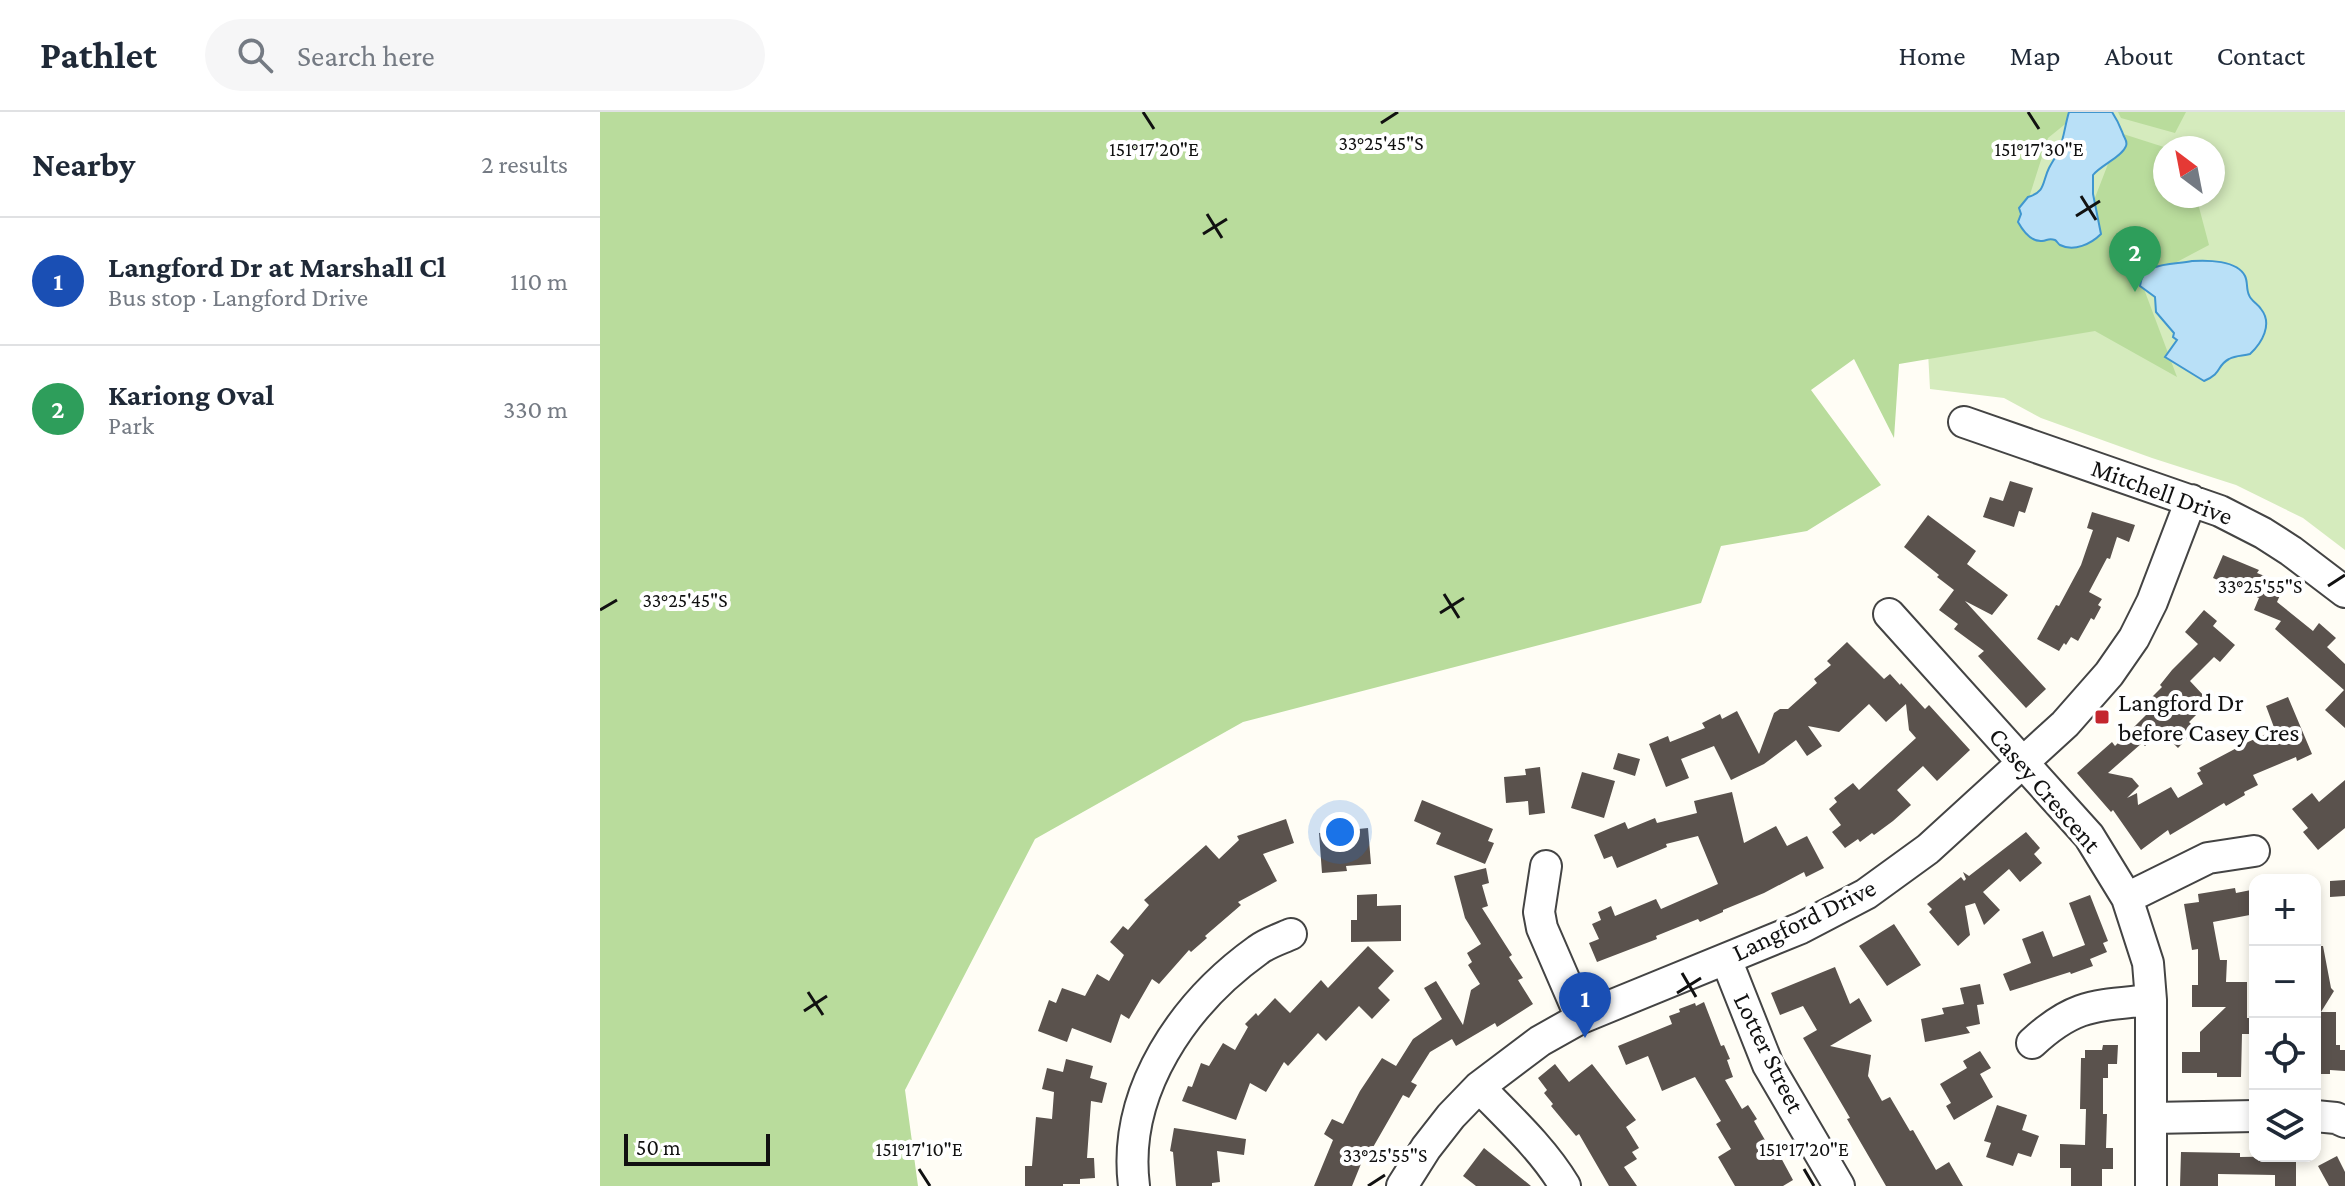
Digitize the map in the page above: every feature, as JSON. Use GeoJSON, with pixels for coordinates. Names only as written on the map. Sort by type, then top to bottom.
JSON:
{"type":"FeatureCollection","features":[{"type":"Feature","properties":{"kind":"street","name":"Mitchell Drive"},"geometry":{"type":"LineString","coordinates":[[1964,422],[2191,500],[2237,519],[2309,563],[2345,592]]}},
{"type":"Feature","properties":{"kind":"street","name":"Langford Drive"},"geometry":{"type":"LineString","coordinates":[[1402,1186],[1451,1116],[1479,1087],[1517,1057],[1581,1018],[1801,928],[1845,906],[1928,849],[2024,764],[2088,701],[2109,674],[2134,638],[2152,602],[2191,500]]}},
{"type":"Feature","properties":{"kind":"street","name":"Casey Crescent"},"geometry":{"type":"LineString","coordinates":[[1889,614],[2089,836],[2127,898],[2148,963],[2151,1000],[2151,1186]]}},
{"type":"Feature","properties":{"kind":"street"},"geometry":{"type":"LineString","coordinates":[[2127,898],[2208,858],[2254,851]]}},
{"type":"Feature","properties":{"kind":"street"},"geometry":{"type":"LineString","coordinates":[[1546,866],[1539,912],[1542,928],[1581,1018]]}},
{"type":"Feature","properties":{"kind":"street"},"geometry":{"type":"LineString","coordinates":[[1134,1186],[1138,1116],[1151,1077],[1170,1039],[1199,1001],[1259,948],[1291,934]]}},
{"type":"Feature","properties":{"kind":"street","name":"Lotter Street"},"geometry":{"type":"LineString","coordinates":[[1726,959],[1768,1065],[1839,1186]]}},
{"type":"Feature","properties":{"kind":"street"},"geometry":{"type":"LineString","coordinates":[[2032,1043],[2056,1022],[2077,1011],[2151,1000]]}},
{"type":"Feature","properties":{"kind":"street"},"geometry":{"type":"LineString","coordinates":[[1479,1087],[1536,1147],[1565,1186]]}},
{"type":"Feature","properties":{"kind":"street"},"geometry":{"type":"LineString","coordinates":[[2152,1118],[2249,1116]]}},
{"type":"Feature","properties":{"kind":"street"},"geometry":{"type":"LineString","coordinates":[[2321,1117],[2345,1122]]}},
{"type":"Feature","properties":{"kind":"green space"},"geometry":{"type":"Polygon","coordinates":[[[600,112],[2080,112],[2048,138],[2021,223],[2079,239],[2120,133],[2153,144],[2153,208],[2199,208],[2209,245],[2141,281],[2177,377],[2095,331],[1899,364],[1894,438],[1854,359],[1811,390],[1881,485],[1807,531],[1721,546],[1701,603],[1243,722],[1035,839],[905,1090],[918,1186],[600,1186],[600,112]]]}},
{"type":"Feature","properties":{"kind":"green space"},"geometry":{"type":"Polygon","coordinates":[[[1915,112],[2345,112],[2345,550],[2303,518],[2236,485],[2041,418],[2004,398],[1930,389],[1915,112]]]}},
{"type":"Feature","properties":{"kind":"green space"},"geometry":{"type":"Polygon","coordinates":[[[2118,112],[2186,112],[2175,133],[2121,118],[2118,112]]]}},
{"type":"Feature","properties":{"kind":"water"},"geometry":{"type":"Polygon","coordinates":[[[2069,112],[2112,112],[2127,143],[2120,154],[2093,175],[2093,194],[2101,234],[2087,244],[2071,248],[2053,239],[2034,240],[2018,222],[2021,214],[2019,208],[2043,186],[2061,145],[2069,112]]]}},
{"type":"Feature","properties":{"kind":"water"},"geometry":{"type":"Polygon","coordinates":[[[2192,261],[2221,262],[2241,271],[2246,278],[2250,297],[2261,309],[2266,321],[2262,339],[2250,354],[2229,359],[2204,381],[2165,357],[2177,340],[2156,312],[2155,297],[2140,286],[2146,272],[2152,268],[2192,261]]]}},
{"type":"Feature","properties":{"kind":"building"},"geometry":{"type":"Polygon","coordinates":[[[2010,481],[2033,488],[2025,513],[2019,511],[2014,527],[1983,517],[1990,497],[2003,501],[2010,481]]]}},
{"type":"Feature","properties":{"kind":"building"},"geometry":{"type":"Polygon","coordinates":[[[2092,512],[2135,525],[2129,542],[2117,537],[2110,559],[2107,558],[2089,592],[2102,599],[2094,620],[2091,618],[2078,641],[2071,637],[2059,651],[2037,639],[2081,565],[2093,530],[2087,528],[2092,512]]]}},
{"type":"Feature","properties":{"kind":"building"},"geometry":{"type":"Polygon","coordinates":[[[1928,515],[1976,551],[1967,564],[2008,595],[1992,615],[1965,601],[2046,689],[2026,708],[1978,656],[1984,651],[1954,629],[1958,624],[1939,610],[1954,590],[1904,547],[1928,515]]]}},
{"type":"Feature","properties":{"kind":"building"},"geometry":{"type":"Polygon","coordinates":[[[2223,555],[2285,584],[2277,602],[2313,631],[2319,623],[2336,638],[2327,647],[2345,664],[2345,728],[2325,710],[2344,690],[2275,629],[2281,621],[2254,610],[2259,598],[2213,578],[2223,555]]]}},
{"type":"Feature","properties":{"kind":"building"},"geometry":{"type":"Polygon","coordinates":[[[2204,610],[2217,621],[2213,626],[2235,645],[2220,662],[2214,657],[2190,681],[2204,696],[2199,701],[2204,707],[2189,722],[2196,729],[2178,748],[2165,735],[2157,744],[2152,739],[2145,746],[2142,743],[2108,773],[2132,778],[2139,786],[2127,798],[2137,793],[2138,805],[2171,787],[2178,798],[2203,784],[2197,773],[2201,771],[2199,768],[2275,730],[2266,706],[2288,697],[2312,754],[2297,761],[2296,757],[2253,775],[2258,785],[2244,792],[2245,795],[2226,806],[2224,803],[2170,835],[2168,830],[2141,850],[2113,810],[2111,812],[2077,773],[2112,742],[2115,746],[2149,712],[2143,706],[2198,644],[2185,632],[2204,610]]]}},
{"type":"Feature","properties":{"kind":"building"},"geometry":{"type":"Polygon","coordinates":[[[1847,642],[1884,679],[1890,674],[1925,709],[1929,705],[1970,750],[1937,781],[1923,766],[1897,790],[1911,805],[1893,821],[1874,835],[1872,833],[1860,842],[1858,839],[1845,848],[1832,832],[1841,825],[1829,809],[1837,802],[1834,798],[1853,783],[1859,790],[1916,738],[1909,730],[1906,704],[1886,722],[1869,704],[1839,732],[1808,726],[1822,746],[1807,756],[1796,740],[1764,764],[1731,780],[1714,746],[1681,759],[1689,778],[1666,787],[1649,744],[1668,736],[1670,742],[1705,728],[1702,723],[1720,714],[1722,719],[1737,711],[1759,754],[1774,713],[1788,709],[1817,683],[1814,679],[1831,665],[1827,661],[1847,642]]]}},
{"type":"Feature","properties":{"kind":"building"},"geometry":{"type":"Polygon","coordinates":[[[1618,753],[1640,759],[1635,776],[1613,769],[1618,753]]]}},
{"type":"Feature","properties":{"kind":"building"},"geometry":{"type":"Polygon","coordinates":[[[1540,767],[1545,813],[1529,815],[1528,801],[1506,803],[1504,777],[1526,775],[1525,769],[1540,767]]]}},
{"type":"Feature","properties":{"kind":"building"},"geometry":{"type":"Polygon","coordinates":[[[1582,772],[1615,781],[1604,818],[1571,808],[1582,772]]]}},
{"type":"Feature","properties":{"kind":"building"},"geometry":{"type":"Polygon","coordinates":[[[2345,780],[2345,828],[2318,850],[2303,832],[2308,828],[2292,809],[2312,793],[2319,802],[2345,780]]]}},
{"type":"Feature","properties":{"kind":"building"},"geometry":{"type":"Polygon","coordinates":[[[1732,792],[1744,843],[1776,826],[1787,846],[1807,836],[1824,868],[1806,877],[1804,872],[1700,922],[1698,919],[1597,962],[1589,943],[1599,939],[1592,924],[1601,920],[1598,912],[1611,906],[1615,916],[1656,899],[1661,909],[1718,884],[1698,836],[1666,844],[1667,847],[1617,868],[1612,856],[1604,859],[1594,835],[1625,822],[1628,829],[1655,818],[1657,823],[1697,813],[1694,801],[1732,792]]]}},
{"type":"Feature","properties":{"kind":"building"},"geometry":{"type":"Polygon","coordinates":[[[1422,800],[1493,829],[1488,841],[1494,843],[1485,864],[1436,844],[1441,833],[1414,821],[1422,800]]]}},
{"type":"Feature","properties":{"kind":"building"},"geometry":{"type":"Polygon","coordinates":[[[1286,819],[1294,843],[1263,854],[1277,881],[1238,902],[1241,905],[1191,952],[1189,950],[1159,984],[1152,979],[1129,1019],[1121,1014],[1111,1043],[1072,1028],[1067,1042],[1038,1031],[1049,1000],[1056,1003],[1062,988],[1085,996],[1097,974],[1109,981],[1124,955],[1110,942],[1123,926],[1128,930],[1149,905],[1144,900],[1206,845],[1219,859],[1239,840],[1237,836],[1286,819]]]}},
{"type":"Feature","properties":{"kind":"building"},"geometry":{"type":"Polygon","coordinates":[[[1368,828],[1371,864],[1346,866],[1347,871],[1322,873],[1319,833],[1368,828]]]}},
{"type":"Feature","properties":{"kind":"building"},"geometry":{"type":"Polygon","coordinates":[[[2026,832],[2040,848],[2034,854],[2042,863],[2020,882],[2009,869],[1983,892],[2000,910],[1984,925],[1975,903],[1965,906],[1970,935],[1958,946],[1929,912],[1932,909],[1927,904],[1961,877],[1964,881],[1963,872],[1969,876],[2026,832]]]}},
{"type":"Feature","properties":{"kind":"building"},"geometry":{"type":"Polygon","coordinates":[[[1486,868],[1489,883],[1482,885],[1488,906],[1482,908],[1512,955],[1509,957],[1523,978],[1518,980],[1533,1004],[1497,1027],[1495,1023],[1456,1046],[1452,1039],[1430,1052],[1411,1082],[1417,1085],[1409,1098],[1403,1095],[1368,1156],[1365,1154],[1352,1186],[1314,1186],[1333,1140],[1324,1134],[1332,1119],[1343,1124],[1382,1058],[1396,1066],[1413,1039],[1442,1019],[1424,988],[1436,981],[1463,1025],[1471,990],[1480,984],[1468,965],[1472,962],[1467,953],[1481,944],[1465,918],[1454,876],[1486,868]]]}},
{"type":"Feature","properties":{"kind":"building"},"geometry":{"type":"Polygon","coordinates":[[[2345,880],[2345,896],[2330,897],[2330,881],[2345,880]]]}},
{"type":"Feature","properties":{"kind":"building"},"geometry":{"type":"Polygon","coordinates":[[[2235,888],[2236,893],[2249,890],[2249,915],[2213,922],[2220,960],[2227,960],[2226,982],[2247,982],[2249,1034],[2242,1034],[2241,1077],[2182,1073],[2182,1052],[2200,1052],[2200,1032],[2226,1007],[2192,1007],[2192,985],[2198,985],[2198,949],[2192,950],[2184,904],[2199,902],[2198,894],[2235,888]]]}},
{"type":"Feature","properties":{"kind":"building"},"geometry":{"type":"Polygon","coordinates":[[[1377,894],[1377,906],[1401,905],[1401,941],[1351,942],[1351,920],[1357,920],[1357,895],[1377,894]]]}},
{"type":"Feature","properties":{"kind":"building"},"geometry":{"type":"Polygon","coordinates":[[[2090,895],[2108,941],[2103,943],[2107,952],[2090,959],[2093,966],[2010,991],[2003,974],[2031,963],[2022,939],[2043,931],[2053,957],[2085,945],[2069,903],[2090,895]]]}},
{"type":"Feature","properties":{"kind":"building"},"geometry":{"type":"Polygon","coordinates":[[[1894,924],[1921,965],[1887,986],[1859,946],[1894,924]]]}},
{"type":"Feature","properties":{"kind":"building"},"geometry":{"type":"Polygon","coordinates":[[[1368,946],[1394,971],[1378,988],[1390,1000],[1372,1019],[1359,1006],[1326,1041],[1318,1033],[1288,1066],[1284,1062],[1266,1092],[1250,1083],[1236,1120],[1182,1101],[1188,1086],[1192,1087],[1201,1063],[1209,1066],[1223,1043],[1235,1050],[1248,1027],[1245,1024],[1256,1013],[1258,1016],[1275,998],[1290,1013],[1321,980],[1328,988],[1368,946]]]}},
{"type":"Feature","properties":{"kind":"building"},"geometry":{"type":"Polygon","coordinates":[[[2321,946],[2331,988],[2334,991],[2321,1012],[2321,946]]]}},
{"type":"Feature","properties":{"kind":"building"},"geometry":{"type":"Polygon","coordinates":[[[1835,967],[1850,1004],[1859,998],[1872,1021],[1830,1046],[1871,1055],[1868,1076],[1882,1101],[1890,1097],[1936,1170],[1949,1162],[1963,1186],[1886,1186],[1803,1038],[1817,1030],[1803,1006],[1780,1015],[1771,993],[1835,967]]]}},
{"type":"Feature","properties":{"kind":"building"},"geometry":{"type":"Polygon","coordinates":[[[1980,984],[1984,1004],[1977,1005],[1980,1024],[1966,1027],[1970,1033],[1925,1042],[1921,1019],[1944,1014],[1942,1008],[1964,1004],[1960,988],[1980,984]]]}},
{"type":"Feature","properties":{"kind":"building"},"geometry":{"type":"Polygon","coordinates":[[[1704,1002],[1721,1046],[1724,1045],[1730,1059],[1727,1060],[1733,1077],[1725,1080],[1742,1109],[1748,1105],[1769,1147],[1774,1145],[1793,1180],[1783,1186],[1735,1186],[1718,1157],[1731,1149],[1716,1124],[1721,1121],[1695,1077],[1662,1091],[1648,1056],[1626,1065],[1618,1046],[1672,1024],[1669,1016],[1680,1012],[1679,1009],[1704,1002]]]}},
{"type":"Feature","properties":{"kind":"building"},"geometry":{"type":"Polygon","coordinates":[[[2321,1012],[2336,1012],[2336,1045],[2340,1045],[2340,1050],[2345,1050],[2345,1071],[2330,1070],[2330,1074],[2321,1074],[2321,1012]]]}},
{"type":"Feature","properties":{"kind":"building"},"geometry":{"type":"Polygon","coordinates":[[[2103,1045],[2118,1045],[2117,1064],[2108,1064],[2108,1078],[2103,1078],[2103,1114],[2107,1114],[2106,1148],[2113,1148],[2113,1169],[2102,1169],[2102,1186],[2071,1186],[2071,1168],[2060,1168],[2060,1144],[2085,1145],[2086,1109],[2080,1109],[2081,1058],[2085,1058],[2085,1050],[2102,1050],[2103,1045]]]}},
{"type":"Feature","properties":{"kind":"building"},"geometry":{"type":"Polygon","coordinates":[[[1980,1051],[1991,1068],[1980,1074],[1993,1097],[1954,1120],[1946,1106],[1951,1103],[1940,1084],[1967,1068],[1963,1061],[1980,1051]]]}},
{"type":"Feature","properties":{"kind":"building"},"geometry":{"type":"Polygon","coordinates":[[[1066,1059],[1093,1066],[1090,1078],[1107,1083],[1102,1103],[1091,1101],[1087,1158],[1094,1158],[1095,1178],[1080,1179],[1080,1184],[1063,1186],[1025,1186],[1025,1166],[1032,1166],[1036,1117],[1052,1119],[1054,1092],[1042,1089],[1047,1068],[1063,1072],[1066,1059]]]}},
{"type":"Feature","properties":{"kind":"building"},"geometry":{"type":"Polygon","coordinates":[[[1555,1064],[1569,1082],[1592,1064],[1636,1120],[1626,1127],[1639,1148],[1632,1152],[1637,1159],[1624,1167],[1637,1186],[1609,1186],[1579,1134],[1576,1136],[1551,1106],[1553,1104],[1544,1093],[1547,1090],[1538,1078],[1555,1064]]]}},
{"type":"Feature","properties":{"kind":"building"},"geometry":{"type":"Polygon","coordinates":[[[1997,1105],[2027,1115],[2022,1130],[2039,1136],[2031,1157],[2018,1153],[2013,1166],[1986,1157],[1991,1143],[1984,1141],[1997,1105]]]}},
{"type":"Feature","properties":{"kind":"building"},"geometry":{"type":"Polygon","coordinates":[[[1174,1128],[1246,1139],[1244,1155],[1217,1151],[1220,1182],[1212,1183],[1212,1186],[1176,1186],[1173,1152],[1170,1151],[1174,1128]]]}},
{"type":"Feature","properties":{"kind":"building"},"geometry":{"type":"Polygon","coordinates":[[[1484,1148],[1531,1186],[1476,1186],[1463,1176],[1484,1148]]]}},
{"type":"Feature","properties":{"kind":"building"},"geometry":{"type":"Polygon","coordinates":[[[2181,1152],[2240,1153],[2240,1157],[2249,1157],[2249,1162],[2296,1162],[2296,1186],[2275,1186],[2275,1175],[2218,1174],[2218,1186],[2180,1186],[2181,1152]]]}},
{"type":"Feature","properties":{"kind":"building"},"geometry":{"type":"Polygon","coordinates":[[[2337,1156],[2345,1172],[2345,1186],[2329,1186],[2318,1166],[2337,1156]]]}},
{"type":"Feature","properties":{"kind":"place","name":"Kariong Oval"},"geometry":{"type":"Point","coordinates":[2135,292]}},
{"type":"Feature","properties":{"kind":"place","name":"Langford Dr before Casey Cres"},"geometry":{"type":"Point","coordinates":[2102,717]}},
{"type":"Feature","properties":{"kind":"place","name":"Langford Dr at Marshall Cl"},"geometry":{"type":"Point","coordinates":[1585,1038]}}]}
